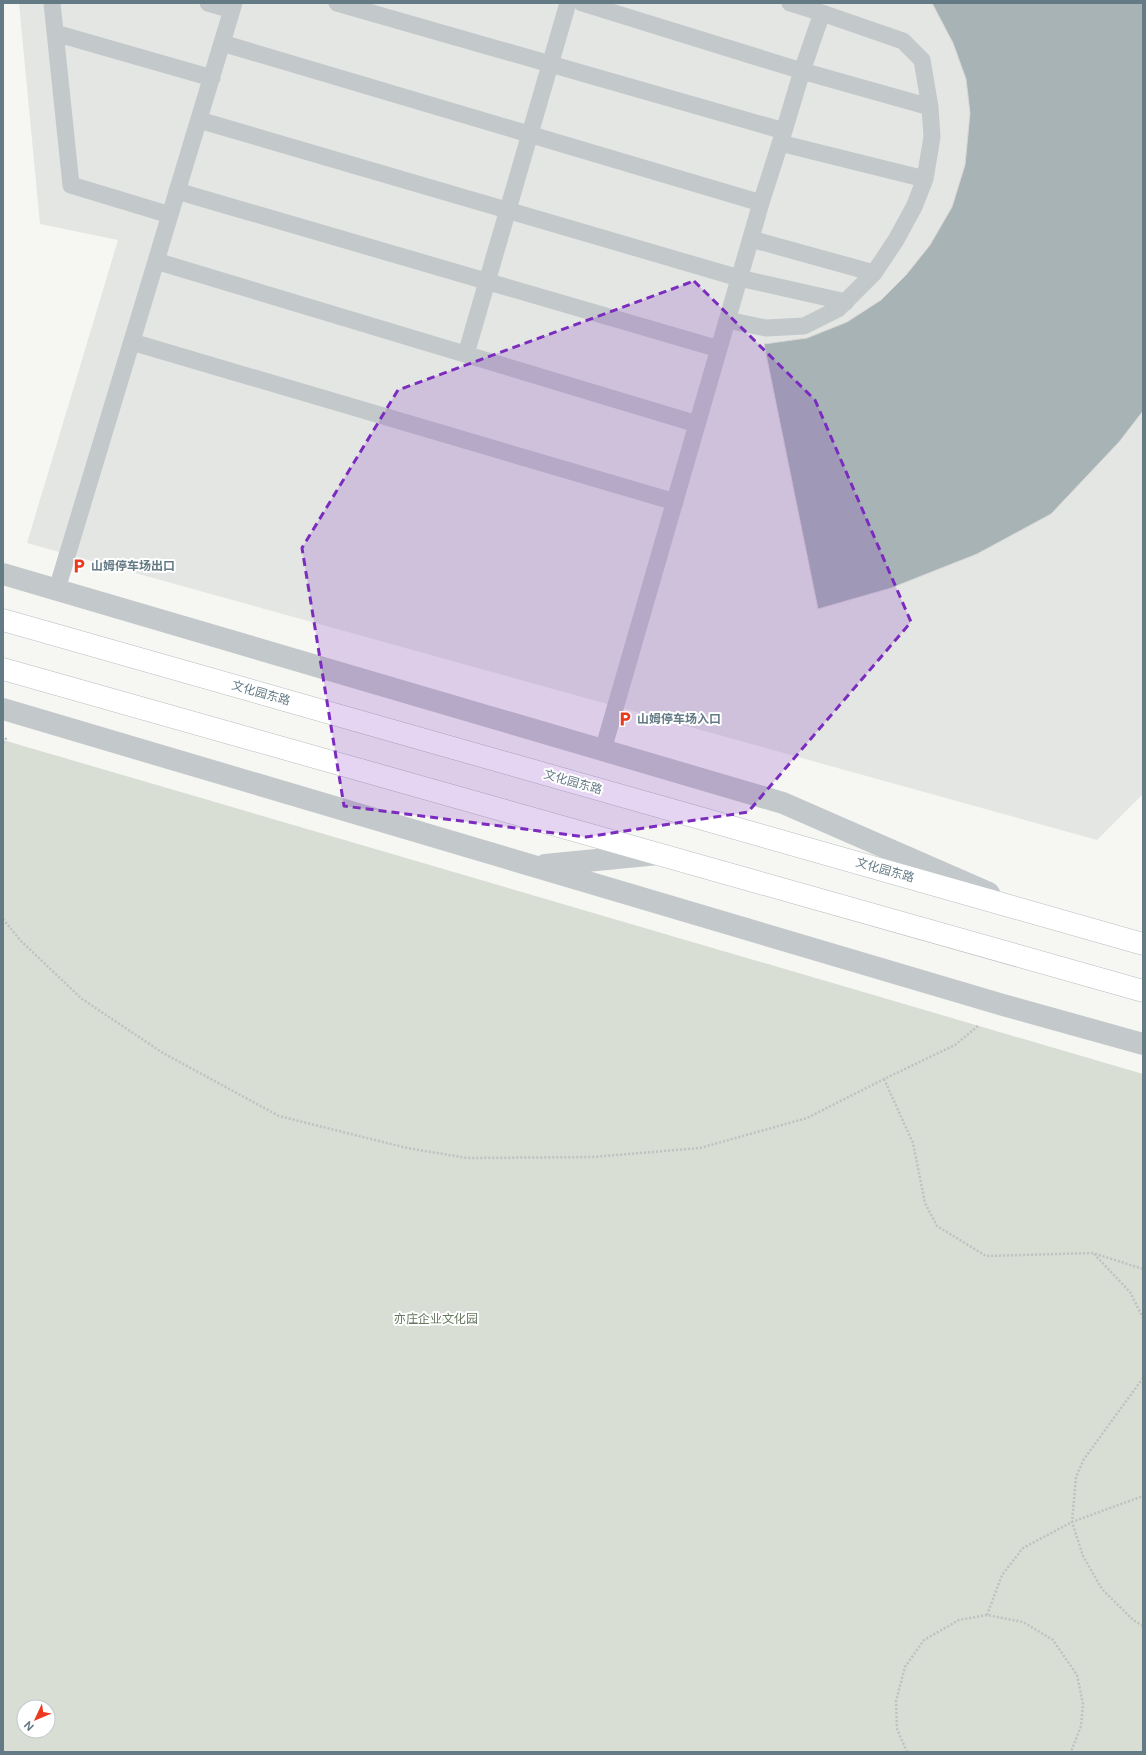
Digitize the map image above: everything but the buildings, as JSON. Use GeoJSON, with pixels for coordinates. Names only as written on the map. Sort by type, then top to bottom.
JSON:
{"type":"FeatureCollection","features":[{"type":"Feature","properties":{"kind":"main road","name":"文化园东路"},"geometry":{"type":"LineString","coordinates":[[3,620],[1143,944]]}},
{"type":"Feature","properties":{"kind":"main road"},"geometry":{"type":"LineString","coordinates":[[3,669],[1143,990]]}},
{"type":"Feature","properties":{"kind":"street"},"geometry":{"type":"LineString","coordinates":[[3,574],[783,803],[1034,913]]}},
{"type":"Feature","properties":{"kind":"street"},"geometry":{"type":"LineString","coordinates":[[3,709],[1003,1005],[1143,1044]]}},
{"type":"Feature","properties":{"kind":"street"},"geometry":{"type":"LineString","coordinates":[[534,866],[658,854]]}},
{"type":"Feature","properties":{"kind":"lane"},"geometry":{"type":"LineString","coordinates":[[52,3],[71,185],[170,215]]}},
{"type":"Feature","properties":{"kind":"lane"},"geometry":{"type":"LineString","coordinates":[[57,589],[233,6],[208,3]]}},
{"type":"Feature","properties":{"kind":"lane"},"geometry":{"type":"LineString","coordinates":[[337,3],[782,137],[925,178]]}},
{"type":"Feature","properties":{"kind":"lane"},"geometry":{"type":"LineString","coordinates":[[466,354],[568,3]]}},
{"type":"Feature","properties":{"kind":"lane"},"geometry":{"type":"LineString","coordinates":[[582,3],[802,71],[930,107]]}},
{"type":"Feature","properties":{"kind":"lane"},"geometry":{"type":"LineString","coordinates":[[728,320],[766,328],[804,326],[838,309],[874,274],[896,240],[914,207],[925,178],[932,137],[930,107],[922,60],[903,41],[790,3]]}},
{"type":"Feature","properties":{"kind":"lane"},"geometry":{"type":"LineString","coordinates":[[603,750],[761,203],[802,71],[822,13]]}},
{"type":"Feature","properties":{"kind":"lane"},"geometry":{"type":"LineString","coordinates":[[55,33],[212,78]]}},
{"type":"Feature","properties":{"kind":"lane"},"geometry":{"type":"LineString","coordinates":[[222,43],[761,203]]}},
{"type":"Feature","properties":{"kind":"lane"},"geometry":{"type":"LineString","coordinates":[[199,120],[739,278],[846,302]]}},
{"type":"Feature","properties":{"kind":"lane"},"geometry":{"type":"LineString","coordinates":[[177,191],[719,349]]}},
{"type":"Feature","properties":{"kind":"lane"},"geometry":{"type":"LineString","coordinates":[[751,239],[874,274]]}},
{"type":"Feature","properties":{"kind":"lane"},"geometry":{"type":"LineString","coordinates":[[156,261],[698,424]]}},
{"type":"Feature","properties":{"kind":"lane"},"geometry":{"type":"LineString","coordinates":[[132,342],[675,502]]}},
{"type":"Feature","properties":{"kind":"path"},"geometry":{"type":"LineString","coordinates":[[3,919],[21,941],[82,999],[163,1053],[279,1116],[407,1148],[467,1158],[592,1157],[700,1148],[807,1118],[884,1078],[955,1045],[1003,1005]]}},
{"type":"Feature","properties":{"kind":"path"},"geometry":{"type":"LineString","coordinates":[[884,1078],[913,1143],[925,1203],[937,1226],[986,1256],[1092,1253],[1143,1269]]}},
{"type":"Feature","properties":{"kind":"path"},"geometry":{"type":"LineString","coordinates":[[1092,1253],[1130,1292],[1143,1318]]}},
{"type":"Feature","properties":{"kind":"path"},"geometry":{"type":"LineString","coordinates":[[1143,1378],[1084,1459],[1076,1477],[1072,1522],[1083,1556],[1102,1589],[1133,1620],[1143,1626]]}},
{"type":"Feature","properties":{"kind":"path"},"geometry":{"type":"LineString","coordinates":[[988,1615],[1002,1575],[1023,1548],[1072,1522],[1143,1496]]}},
{"type":"Feature","properties":{"kind":"path"},"geometry":{"type":"LineString","coordinates":[[907,1752],[897,1729],[896,1701],[905,1667],[924,1640],[959,1620],[988,1615],[1023,1622],[1053,1640],[1077,1675],[1083,1704],[1081,1726],[1071,1752]]}},
{"type":"Feature","properties":{"kind":"highlighted area"},"geometry":{"type":"Polygon","coordinates":[[[694,281],[815,400],[911,622],[748,812],[586,837],[344,806],[302,548],[398,390],[694,281]]]}},
{"type":"Feature","properties":{"kind":"shaded area"},"geometry":{"type":"Polygon","coordinates":[[[19,3],[1143,3],[1143,794],[1097,840],[27,543],[118,240],[40,224],[19,3]]]}},
{"type":"Feature","properties":{"kind":"green space","name":"亦庄企业文化园"},"geometry":{"type":"Polygon","coordinates":[[[3,740],[1143,1074],[1143,1752],[3,1752],[3,740]]]}},
{"type":"Feature","properties":{"kind":"place","name":"山姆停车场出口"},"geometry":{"type":"Point","coordinates":[79,566]}},
{"type":"Feature","properties":{"kind":"place","name":"山姆停车场入口"},"geometry":{"type":"Point","coordinates":[625,719]}}]}
